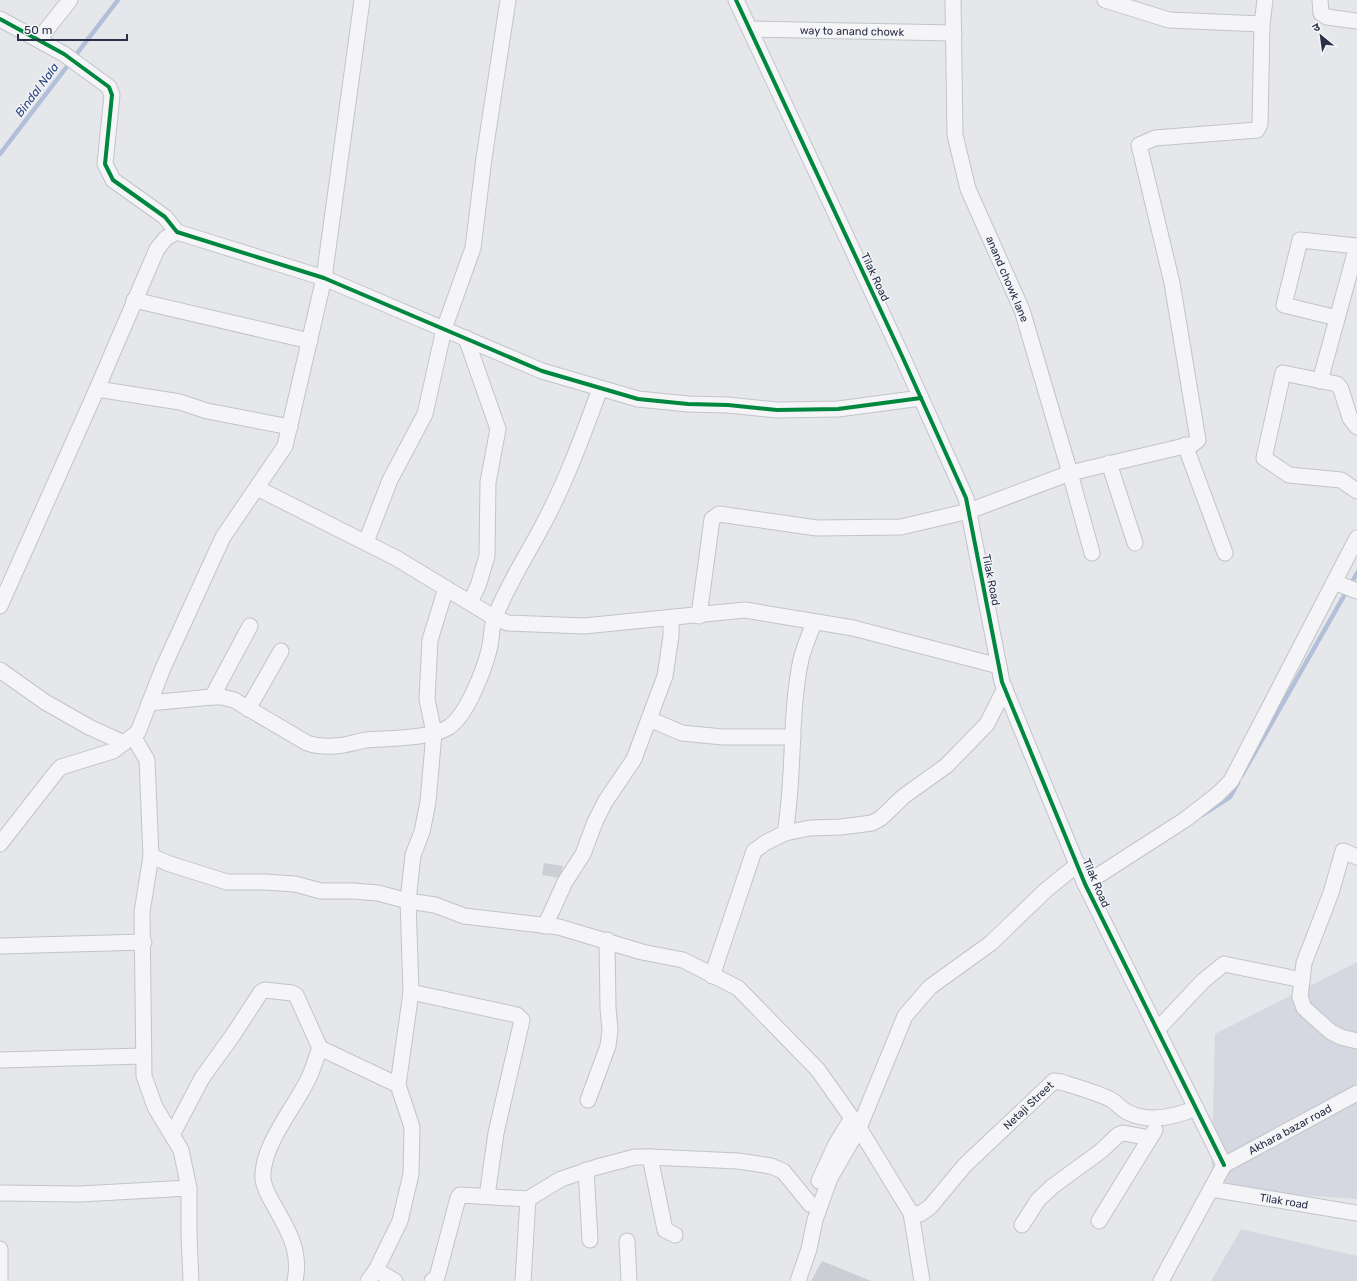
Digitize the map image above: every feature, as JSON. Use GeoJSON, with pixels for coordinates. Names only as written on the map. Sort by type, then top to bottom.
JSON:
{"type":"FeatureCollection","features":[{"type":"Feature","properties":{"kind":"street"},"geometry":{"type":"LineString","coordinates":[[39,39],[70,0]]}},
{"type":"Feature","properties":{"kind":"street"},"geometry":{"type":"LineString","coordinates":[[0,844],[61,767],[113,751],[138,732],[162,668],[223,537],[285,446],[324,278],[362,0]]}},
{"type":"Feature","properties":{"kind":"street"},"geometry":{"type":"LineString","coordinates":[[366,542],[390,480],[425,414],[444,329],[474,248],[484,158],[508,0]]}},
{"type":"Feature","properties":{"kind":"street","name":"Tilak Road"},"geometry":{"type":"LineString","coordinates":[[736,0],[966,498],[999,666],[1005,688],[1085,884],[1224,1165]]}},
{"type":"Feature","properties":{"kind":"street","name":"anand chowk lane"},"geometry":{"type":"LineString","coordinates":[[953,0],[955,135],[968,189],[1022,310],[1070,472],[1092,553]]}},
{"type":"Feature","properties":{"kind":"street"},"geometry":{"type":"LineString","coordinates":[[1105,0],[1169,20],[1262,24]]}},
{"type":"Feature","properties":{"kind":"street"},"geometry":{"type":"LineString","coordinates":[[699,616],[712,519],[719,514],[817,528],[901,527],[968,511],[1070,472],[1185,445],[1198,440],[1199,434],[1172,283],[1139,145],[1155,138],[1257,130],[1260,127],[1262,24],[1265,0]]}},
{"type":"Feature","properties":{"kind":"street"},"geometry":{"type":"LineString","coordinates":[[1320,0],[1321,13],[1327,17],[1357,21]]}},
{"type":"Feature","properties":{"kind":"street"},"geometry":{"type":"LineString","coordinates":[[0,19],[64,54],[106,84],[112,95],[105,164],[109,173],[113,180],[164,217],[177,232],[324,278],[542,371],[638,399],[777,410],[838,409],[921,398]]}},
{"type":"Feature","properties":{"kind":"street","name":"way to anand chowk"},"geometry":{"type":"LineString","coordinates":[[750,29],[954,33]]}},
{"type":"Feature","properties":{"kind":"street"},"geometry":{"type":"LineString","coordinates":[[0,606],[97,389],[157,249],[166,238],[177,232]]}},
{"type":"Feature","properties":{"kind":"street"},"geometry":{"type":"LineString","coordinates":[[1320,381],[1357,246],[1300,240],[1284,305],[1337,318]]}},
{"type":"Feature","properties":{"kind":"street"},"geometry":{"type":"LineString","coordinates":[[134,300],[310,341]]}},
{"type":"Feature","properties":{"kind":"street"},"geometry":{"type":"LineString","coordinates":[[466,338],[498,429],[488,482],[486,556],[478,586],[470,602]]}},
{"type":"Feature","properties":{"kind":"street"},"geometry":{"type":"LineString","coordinates":[[1357,427],[1351,422],[1337,384],[1283,373],[1264,458],[1289,475],[1341,480],[1357,491]]}},
{"type":"Feature","properties":{"kind":"street"},"geometry":{"type":"LineString","coordinates":[[97,389],[180,402],[207,411],[290,427]]}},
{"type":"Feature","properties":{"kind":"street"},"geometry":{"type":"LineString","coordinates":[[149,703],[212,697],[222,697],[234,700],[307,744],[318,746],[334,746],[434,733],[449,727],[460,716],[473,692],[490,649],[494,618],[521,562],[548,516],[573,462],[600,389]]}},
{"type":"Feature","properties":{"kind":"street"},"geometry":{"type":"LineString","coordinates":[[1185,445],[1225,553]]}},
{"type":"Feature","properties":{"kind":"street"},"geometry":{"type":"LineString","coordinates":[[1109,463],[1135,543]]}},
{"type":"Feature","properties":{"kind":"street"},"geometry":{"type":"LineString","coordinates":[[257,488],[366,542],[470,602],[494,618],[508,623],[584,626],[699,616],[745,610],[852,628],[999,666]]}},
{"type":"Feature","properties":{"kind":"street"},"geometry":{"type":"LineString","coordinates":[[1085,884],[1186,819],[1218,794],[1231,781],[1357,538]]}},
{"type":"Feature","properties":{"kind":"street"},"geometry":{"type":"LineString","coordinates":[[1334,582],[1357,591]]}},
{"type":"Feature","properties":{"kind":"street"},"geometry":{"type":"LineString","coordinates":[[395,1281],[372,1276],[400,1221],[411,1174],[412,1127],[398,1085],[411,992],[408,901],[413,855],[422,832],[428,802],[434,733],[427,699],[430,640],[446,588]]}},
{"type":"Feature","properties":{"kind":"street"},"geometry":{"type":"LineString","coordinates":[[545,926],[565,882],[583,854],[595,822],[605,802],[634,759],[665,676],[671,636],[671,618]]}},
{"type":"Feature","properties":{"kind":"street"},"geometry":{"type":"LineString","coordinates":[[785,834],[790,803],[793,737],[801,659],[814,622]]}},
{"type":"Feature","properties":{"kind":"street"},"geometry":{"type":"LineString","coordinates":[[212,697],[250,626]]}},
{"type":"Feature","properties":{"kind":"street"},"geometry":{"type":"LineString","coordinates":[[248,709],[282,651]]}},
{"type":"Feature","properties":{"kind":"street"},"geometry":{"type":"LineString","coordinates":[[0,670],[45,702],[90,727],[128,740],[147,760],[151,856],[142,912],[144,942],[142,1056],[144,1076],[154,1107],[181,1150],[189,1188],[189,1234],[192,1281]]}},
{"type":"Feature","properties":{"kind":"street"},"geometry":{"type":"LineString","coordinates":[[712,976],[754,851],[765,843],[785,834],[810,828],[841,827],[872,823],[881,818],[904,796],[946,766],[987,724],[1005,688]]}},
{"type":"Feature","properties":{"kind":"street"},"geometry":{"type":"LineString","coordinates":[[649,719],[682,733],[723,736],[793,737]]}},
{"type":"Feature","properties":{"kind":"street"},"geometry":{"type":"LineString","coordinates":[[1357,857],[1343,851],[1331,893],[1304,963],[1300,997],[1304,1008],[1331,1032],[1341,1037],[1357,1041]]}},
{"type":"Feature","properties":{"kind":"street"},"geometry":{"type":"LineString","coordinates":[[151,856],[176,866],[227,882],[258,881],[295,884],[321,891],[354,891],[378,894],[435,905],[464,916],[559,927],[607,940],[642,952],[683,960],[738,988],[818,1070],[855,1123],[911,1214],[922,1281]]}},
{"type":"Feature","properties":{"kind":"street"},"geometry":{"type":"LineString","coordinates":[[798,1281],[809,1249],[814,1220],[830,1178],[904,1016],[930,987],[991,943],[1076,859]]}},
{"type":"Feature","properties":{"kind":"street"},"geometry":{"type":"LineString","coordinates":[[588,1100],[608,1046],[610,1030],[608,1008],[607,940]]}},
{"type":"Feature","properties":{"kind":"street"},"geometry":{"type":"LineString","coordinates":[[0,946],[144,942]]}},
{"type":"Feature","properties":{"kind":"street"},"geometry":{"type":"LineString","coordinates":[[1157,1030],[1203,981],[1224,964],[1302,980]]}},
{"type":"Feature","properties":{"kind":"street"},"geometry":{"type":"LineString","coordinates":[[172,1136],[202,1078],[261,992],[265,990],[292,993],[296,996],[320,1048],[398,1085]]}},
{"type":"Feature","properties":{"kind":"street"},"geometry":{"type":"LineString","coordinates":[[411,992],[517,1015],[522,1020],[496,1133],[488,1196]]}},
{"type":"Feature","properties":{"kind":"street"},"geometry":{"type":"LineString","coordinates":[[295,1281],[298,1270],[297,1253],[288,1230],[268,1194],[263,1179],[265,1165],[273,1138],[285,1122],[306,1083],[320,1048]]}},
{"type":"Feature","properties":{"kind":"street"},"geometry":{"type":"LineString","coordinates":[[0,1060],[142,1056]]}},
{"type":"Feature","properties":{"kind":"street","name":"Netaji Street"},"geometry":{"type":"LineString","coordinates":[[911,1214],[920,1214],[930,1207],[965,1165],[1054,1081],[1061,1082],[1111,1100],[1127,1112],[1138,1115],[1162,1118],[1179,1115],[1196,1108]]}},
{"type":"Feature","properties":{"kind":"street","name":"Akhara bazar road"},"geometry":{"type":"LineString","coordinates":[[1224,1165],[1357,1093]]}},
{"type":"Feature","properties":{"kind":"street"},"geometry":{"type":"LineString","coordinates":[[1099,1221],[1162,1118]]}},
{"type":"Feature","properties":{"kind":"street"},"geometry":{"type":"LineString","coordinates":[[788,1281],[803,1237],[810,1204],[828,1159],[855,1123]]}},
{"type":"Feature","properties":{"kind":"street"},"geometry":{"type":"LineString","coordinates":[[1022,1225],[1038,1200],[1053,1186],[1101,1151],[1118,1135],[1123,1133],[1150,1138]]}},
{"type":"Feature","properties":{"kind":"street"},"geometry":{"type":"LineString","coordinates":[[432,1281],[437,1277],[460,1195],[464,1194],[528,1199],[561,1179],[586,1170],[635,1157],[738,1161],[771,1166],[783,1171],[810,1204]]}},
{"type":"Feature","properties":{"kind":"street"},"geometry":{"type":"LineString","coordinates":[[650,1157],[665,1230],[675,1235]]}},
{"type":"Feature","properties":{"kind":"street"},"geometry":{"type":"LineString","coordinates":[[1161,1281],[1224,1165]]}},
{"type":"Feature","properties":{"kind":"street"},"geometry":{"type":"LineString","coordinates":[[586,1170],[590,1240]]}},
{"type":"Feature","properties":{"kind":"street"},"geometry":{"type":"LineString","coordinates":[[0,1193],[80,1194],[189,1188]]}},
{"type":"Feature","properties":{"kind":"street","name":"Tilak road"},"geometry":{"type":"LineString","coordinates":[[1211,1189],[1357,1213]]}},
{"type":"Feature","properties":{"kind":"street"},"geometry":{"type":"LineString","coordinates":[[523,1281],[528,1199]]}},
{"type":"Feature","properties":{"kind":"street"},"geometry":{"type":"LineString","coordinates":[[627,1241],[629,1281]]}},
{"type":"Feature","properties":{"kind":"street"},"geometry":{"type":"LineString","coordinates":[[0,1249],[0,1281]]}},
{"type":"Feature","properties":{"kind":"shaded area"},"geometry":{"type":"Polygon","coordinates":[[[1357,962],[1357,1199],[1211,1189],[1215,1034],[1357,962]]]}},
{"type":"Feature","properties":{"kind":"shaded area"},"geometry":{"type":"Polygon","coordinates":[[[1241,1229],[1357,1256],[1357,1281],[1211,1281],[1241,1229]]]}},
{"type":"Feature","properties":{"kind":"building"},"geometry":{"type":"Polygon","coordinates":[[[544,863],[563,866],[560,878],[542,875],[544,863]]]}},
{"type":"Feature","properties":{"kind":"building"},"geometry":{"type":"Polygon","coordinates":[[[822,1261],[871,1281],[811,1281],[822,1261]]]}},
{"type":"Feature","properties":{"kind":"waterway","name":"Bindal Nala"},"geometry":{"type":"LineString","coordinates":[[0,154],[118,0]]}},
{"type":"Feature","properties":{"kind":"waterway"},"geometry":{"type":"LineString","coordinates":[[1242,775],[1357,573]]}},
{"type":"Feature","properties":{"kind":"waterway"},"geometry":{"type":"LineString","coordinates":[[1202,815],[1230,797],[1238,783]]}},
{"type":"Feature","properties":{"kind":"cycle path"},"geometry":{"type":"LineString","coordinates":[[736,0],[902,356],[966,498],[1002,682],[1085,884],[1224,1165]]}},
{"type":"Feature","properties":{"kind":"cycle path"},"geometry":{"type":"LineString","coordinates":[[0,19],[64,54],[109,87],[112,95],[105,164],[113,180],[165,217],[177,232],[324,278],[542,371],[638,399],[777,410],[838,409],[921,398]]}}]}
